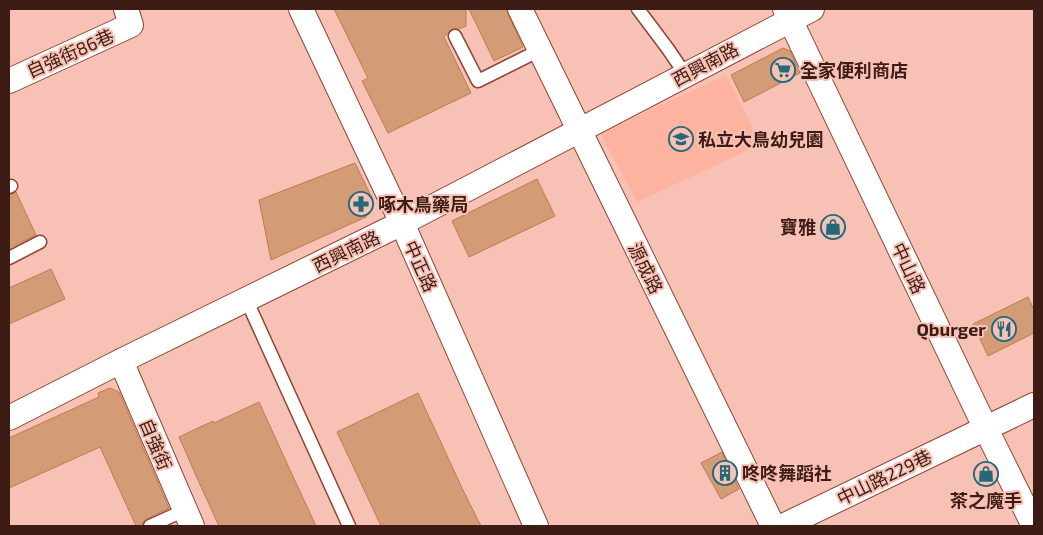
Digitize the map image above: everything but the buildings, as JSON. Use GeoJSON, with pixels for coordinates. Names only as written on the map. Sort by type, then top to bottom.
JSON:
{"type":"FeatureCollection","features":[{"type":"Feature","properties":{"kind":"street","name":"中正路"},"geometry":{"type":"LineString","coordinates":[[301,9],[402,224],[536,526]]}},
{"type":"Feature","properties":{"kind":"street","name":"源成路"},"geometry":{"type":"LineString","coordinates":[[520,9],[579,130],[785,525]]}},
{"type":"Feature","properties":{"kind":"street","name":"西興南路"},"geometry":{"type":"LineString","coordinates":[[9,418],[246,299],[402,224],[685,74],[788,14],[812,9]]}},
{"type":"Feature","properties":{"kind":"street","name":"中山路"},"geometry":{"type":"LineString","coordinates":[[788,14],[1034,526]]}},
{"type":"Feature","properties":{"kind":"street","name":"自強街86巷"},"geometry":{"type":"LineString","coordinates":[[9,80],[128,17]]}},
{"type":"Feature","properties":{"kind":"street","name":"自強街"},"geometry":{"type":"LineString","coordinates":[[121,361],[188,518]]}},
{"type":"Feature","properties":{"kind":"street","name":"中山路229巷"},"geometry":{"type":"LineString","coordinates":[[785,525],[1034,405]]}},
{"type":"Feature","properties":{"kind":"lane"},"geometry":{"type":"LineString","coordinates":[[638,9],[685,74]]}},
{"type":"Feature","properties":{"kind":"lane"},"geometry":{"type":"LineString","coordinates":[[455,36],[478,81],[540,50]]}},
{"type":"Feature","properties":{"kind":"lane"},"geometry":{"type":"LineString","coordinates":[[9,258],[40,242]]}},
{"type":"Feature","properties":{"kind":"lane"},"geometry":{"type":"LineString","coordinates":[[246,299],[349,526]]}},
{"type":"Feature","properties":{"kind":"lane"},"geometry":{"type":"LineString","coordinates":[[150,526],[188,518]]}},
{"type":"Feature","properties":{"kind":"shaded area","name":"私立大鳥幼兒園"},"geometry":{"type":"Polygon","coordinates":[[[726,75],[761,144],[637,202],[600,133],[726,75]]]}},
{"type":"Feature","properties":{"kind":"place","name":"全家便利商店"},"geometry":{"type":"Point","coordinates":[783,70]}},
{"type":"Feature","properties":{"kind":"place","name":"私立大鳥幼兒園"},"geometry":{"type":"Point","coordinates":[681,139]}},
{"type":"Feature","properties":{"kind":"place","name":"啄木鳥藥局"},"geometry":{"type":"Point","coordinates":[361,204]}},
{"type":"Feature","properties":{"kind":"place","name":"寶雅"},"geometry":{"type":"Point","coordinates":[833,227]}},
{"type":"Feature","properties":{"kind":"place","name":"Qburger"},"geometry":{"type":"Point","coordinates":[1004,329]}},
{"type":"Feature","properties":{"kind":"place","name":"咚咚舞蹈社"},"geometry":{"type":"Point","coordinates":[725,473]}},
{"type":"Feature","properties":{"kind":"place","name":"茶之魔手"},"geometry":{"type":"Point","coordinates":[986,474]}}]}
